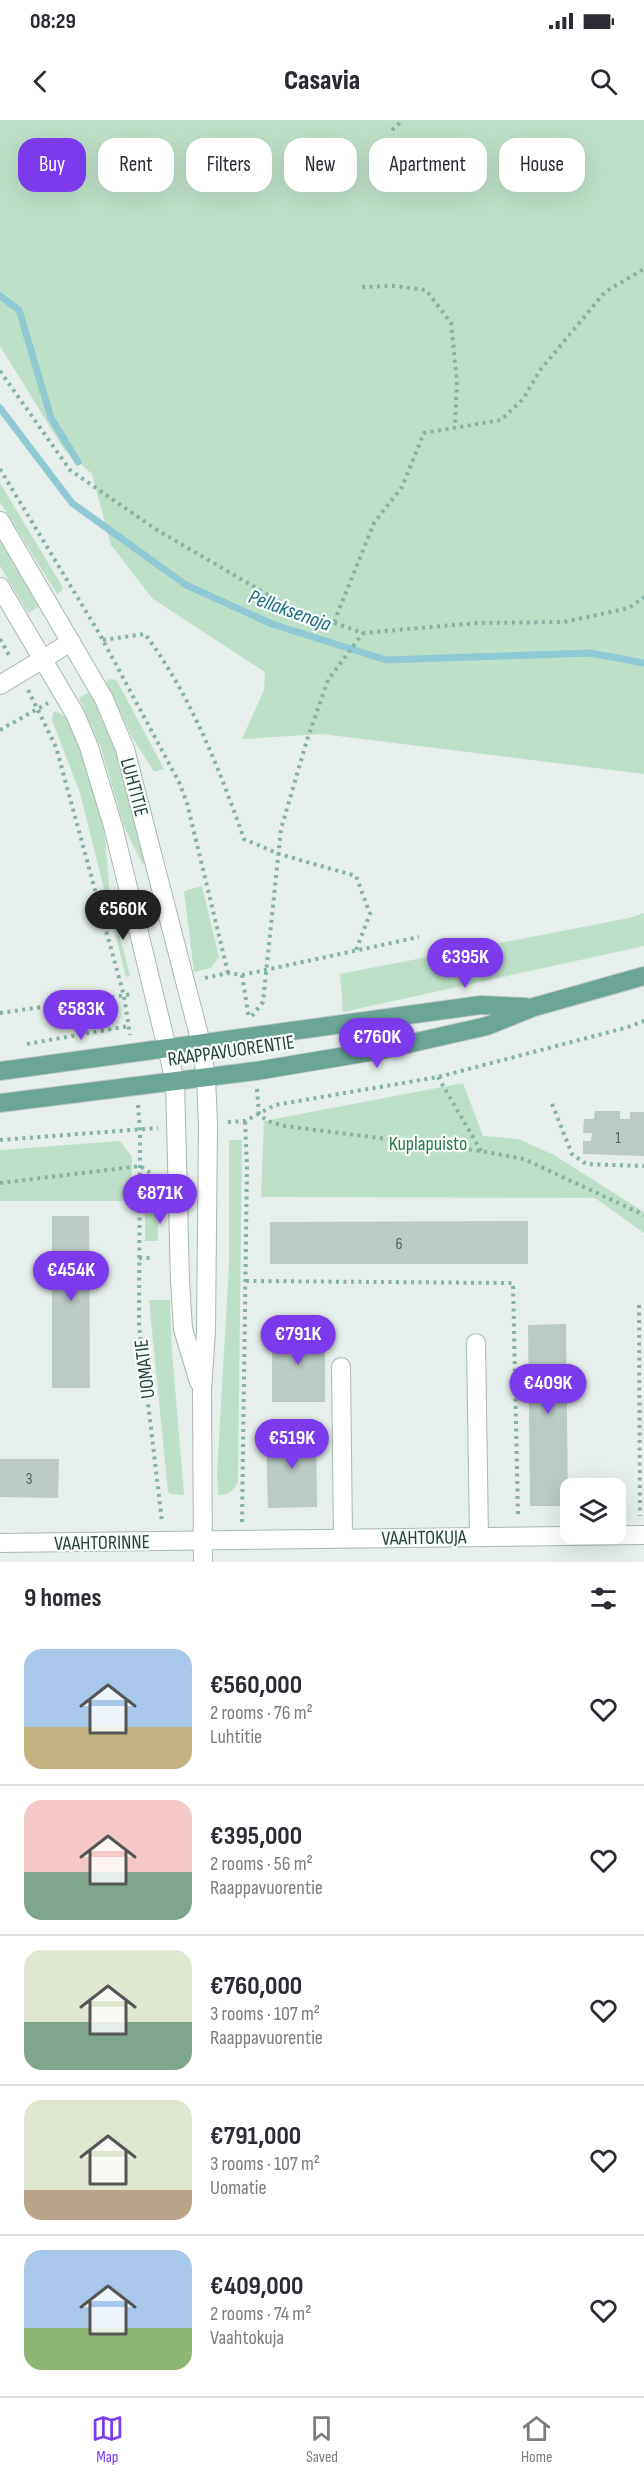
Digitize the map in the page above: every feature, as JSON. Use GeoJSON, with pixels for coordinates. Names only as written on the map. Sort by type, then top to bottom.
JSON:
{"type":"FeatureCollection","features":[{"type":"Feature","properties":{"kind":"main road","name":"RAAPPAVUORENTIE"},"geometry":{"type":"LineString","coordinates":[[0,1102],[256,1071],[413,1044],[487,1026],[534,1007],[644,976]]}},
{"type":"Feature","properties":{"kind":"main road","name":"RAAPPAVUORENTIE"},"geometry":{"type":"LineString","coordinates":[[0,1071],[201,1043],[251,1028],[481,1005],[534,1007]]}},
{"type":"Feature","properties":{"kind":"street","name":"LUHTITIE"},"geometry":{"type":"LineString","coordinates":[[0,521],[104,699],[125,749],[186,982],[201,1043],[206,1077]]}},
{"type":"Feature","properties":{"kind":"street","name":"LUHTITIE"},"geometry":{"type":"LineString","coordinates":[[0,586],[75,714],[89,747],[113,826],[167,1047]]}},
{"type":"Feature","properties":{"kind":"street"},"geometry":{"type":"LineString","coordinates":[[0,685],[71,642]]}},
{"type":"Feature","properties":{"kind":"street"},"geometry":{"type":"LineString","coordinates":[[167,1047],[174,1081],[183,1329],[202,1390]]}},
{"type":"Feature","properties":{"kind":"street"},"geometry":{"type":"LineString","coordinates":[[203,1562],[202,1390],[206,1331],[208,1124],[206,1077]]}},
{"type":"Feature","properties":{"kind":"street"},"geometry":{"type":"LineString","coordinates":[[476,1343],[479,1537]]}},
{"type":"Feature","properties":{"kind":"street"},"geometry":{"type":"LineString","coordinates":[[341,1367],[343,1538]]}},
{"type":"Feature","properties":{"kind":"street","name":"VAAHTOKUJA"},"geometry":{"type":"LineString","coordinates":[[203,1540],[479,1537],[642,1527]]}},
{"type":"Feature","properties":{"kind":"street","name":"VAAHTORINNE"},"geometry":{"type":"LineString","coordinates":[[0,1543],[203,1540]]}},
{"type":"Feature","properties":{"kind":"path"},"geometry":{"type":"LineString","coordinates":[[392,130],[402,120]]}},
{"type":"Feature","properties":{"kind":"path"},"geometry":{"type":"LineString","coordinates":[[334,623],[374,523],[402,487],[424,433],[501,420],[523,399],[541,369],[605,292],[644,269]]}},
{"type":"Feature","properties":{"kind":"path"},"geometry":{"type":"LineString","coordinates":[[362,287],[394,286],[426,290],[451,323],[456,382],[455,426]]}},
{"type":"Feature","properties":{"kind":"path"},"geometry":{"type":"LineString","coordinates":[[0,371],[70,470],[157,530],[287,606],[334,623],[363,633],[477,623],[564,622],[628,608],[644,597]]}},
{"type":"Feature","properties":{"kind":"path"},"geometry":{"type":"LineString","coordinates":[[251,1028],[263,1002],[281,829],[306,740],[328,680],[363,633]]}},
{"type":"Feature","properties":{"kind":"path"},"geometry":{"type":"LineString","coordinates":[[103,640],[145,634],[164,659],[219,769],[244,839],[279,854],[356,876],[370,914],[356,950]]}},
{"type":"Feature","properties":{"kind":"path"},"geometry":{"type":"LineString","coordinates":[[0,639],[20,673],[56,747],[124,996],[133,1052]]}},
{"type":"Feature","properties":{"kind":"path"},"geometry":{"type":"LineString","coordinates":[[0,730],[38,708]]}},
{"type":"Feature","properties":{"kind":"path"},"geometry":{"type":"LineString","coordinates":[[186,982],[228,973],[242,975],[419,937]]}},
{"type":"Feature","properties":{"kind":"path"},"geometry":{"type":"LineString","coordinates":[[242,975],[251,1028]]}},
{"type":"Feature","properties":{"kind":"path"},"geometry":{"type":"LineString","coordinates":[[0,1013],[153,990]]}},
{"type":"Feature","properties":{"kind":"path"},"geometry":{"type":"LineString","coordinates":[[208,1124],[245,1121],[275,1105],[438,1077],[644,1021]]}},
{"type":"Feature","properties":{"kind":"path"},"geometry":{"type":"LineString","coordinates":[[27,1044],[129,1026]]}},
{"type":"Feature","properties":{"kind":"path"},"geometry":{"type":"LineString","coordinates":[[256,1071],[259,1114],[267,1121],[285,1126],[481,1151],[524,1159],[644,1215]]}},
{"type":"Feature","properties":{"kind":"path"},"geometry":{"type":"LineString","coordinates":[[438,1077],[481,1151]]}},
{"type":"Feature","properties":{"kind":"path","name":"UOMATIE"},"geometry":{"type":"LineString","coordinates":[[136,1086],[140,1131],[139,1326],[164,1541]]}},
{"type":"Feature","properties":{"kind":"path"},"geometry":{"type":"LineString","coordinates":[[552,1104],[572,1154],[586,1164],[644,1166]]}},
{"type":"Feature","properties":{"kind":"path"},"geometry":{"type":"LineString","coordinates":[[242,1540],[247,1166],[245,1121]]}},
{"type":"Feature","properties":{"kind":"path"},"geometry":{"type":"LineString","coordinates":[[0,1140],[140,1131],[176,1126]]}},
{"type":"Feature","properties":{"kind":"path"},"geometry":{"type":"LineString","coordinates":[[0,1183],[140,1166],[158,1179]]}},
{"type":"Feature","properties":{"kind":"path"},"geometry":{"type":"LineString","coordinates":[[139,1258],[154,1258]]}},
{"type":"Feature","properties":{"kind":"path"},"geometry":{"type":"LineString","coordinates":[[246,1281],[513,1283],[518,1520]]}},
{"type":"Feature","properties":{"kind":"path"},"geometry":{"type":"LineString","coordinates":[[639,1305],[642,1527]]}},
{"type":"Feature","properties":{"kind":"green space"},"geometry":{"type":"Polygon","coordinates":[[[0,120],[644,120],[644,774],[322,734],[242,739],[264,690],[265,672],[153,599],[111,545],[92,474],[63,448],[0,346],[0,120]]]}},
{"type":"Feature","properties":{"kind":"green space"},"geometry":{"type":"Polygon","coordinates":[[[0,483],[62,586],[63,590],[57,594],[0,502],[0,483]]]}},
{"type":"Feature","properties":{"kind":"green space"},"geometry":{"type":"Polygon","coordinates":[[[0,541],[39,607],[28,613],[0,566],[0,541]]]}},
{"type":"Feature","properties":{"kind":"green space"},"geometry":{"type":"Polygon","coordinates":[[[111,679],[117,681],[164,769],[154,772],[131,735],[106,681],[111,679]]]}},
{"type":"Feature","properties":{"kind":"green space"},"geometry":{"type":"Polygon","coordinates":[[[91,691],[114,742],[148,864],[143,865],[125,829],[101,748],[79,698],[91,691]]]}},
{"type":"Feature","properties":{"kind":"green space"},"geometry":{"type":"Polygon","coordinates":[[[56,711],[67,718],[93,783],[105,837],[110,897],[130,976],[126,977],[80,793],[52,720],[53,713],[56,711]]]}},
{"type":"Feature","properties":{"kind":"green space"},"geometry":{"type":"Polygon","coordinates":[[[202,886],[219,957],[211,968],[194,972],[184,891],[202,886]]]}},
{"type":"Feature","properties":{"kind":"green space"},"geometry":{"type":"Polygon","coordinates":[[[644,913],[644,946],[343,1012],[340,974],[629,918],[644,913]]]}},
{"type":"Feature","properties":{"kind":"green space","name":"Kuplapuisto"},"geometry":{"type":"Polygon","coordinates":[[[463,1083],[483,1136],[518,1139],[554,1155],[644,1212],[644,1233],[595,1198],[261,1197],[264,1121],[463,1083]]]}},
{"type":"Feature","properties":{"kind":"green space"},"geometry":{"type":"Polygon","coordinates":[[[229,1140],[242,1140],[238,1482],[230,1492],[218,1495],[217,1474],[229,1265],[229,1140]]]}},
{"type":"Feature","properties":{"kind":"green space"},"geometry":{"type":"Polygon","coordinates":[[[120,1141],[132,1157],[131,1201],[0,1201],[0,1150],[120,1141]]]}},
{"type":"Feature","properties":{"kind":"green space"},"geometry":{"type":"Polygon","coordinates":[[[145,1183],[157,1183],[158,1241],[145,1241],[145,1183]]]}},
{"type":"Feature","properties":{"kind":"green space"},"geometry":{"type":"Polygon","coordinates":[[[149,1300],[170,1300],[184,1495],[168,1492],[149,1300]]]}},
{"type":"Feature","properties":{"kind":"building"},"geometry":{"type":"Polygon","coordinates":[[[595,1111],[620,1111],[620,1119],[630,1119],[630,1112],[644,1112],[644,1156],[583,1154],[583,1141],[591,1141],[592,1133],[583,1133],[584,1119],[594,1119],[595,1111]]]}},
{"type":"Feature","properties":{"kind":"building"},"geometry":{"type":"Polygon","coordinates":[[[52,1216],[89,1216],[90,1388],[52,1388],[52,1216]]]}},
{"type":"Feature","properties":{"kind":"building"},"geometry":{"type":"Polygon","coordinates":[[[528,1221],[528,1264],[270,1264],[270,1222],[528,1221]]]}},
{"type":"Feature","properties":{"kind":"building"},"geometry":{"type":"Polygon","coordinates":[[[566,1324],[568,1478],[560,1478],[560,1506],[530,1506],[528,1325],[566,1324]]]}},
{"type":"Feature","properties":{"kind":"building"},"geometry":{"type":"Polygon","coordinates":[[[272,1331],[325,1331],[325,1402],[272,1402],[272,1331]]]}},
{"type":"Feature","properties":{"kind":"building"},"geometry":{"type":"Polygon","coordinates":[[[316,1432],[317,1507],[268,1508],[266,1433],[316,1432]]]}},
{"type":"Feature","properties":{"kind":"building"},"geometry":{"type":"Polygon","coordinates":[[[0,1459],[59,1459],[58,1498],[0,1497],[0,1459]]]}},
{"type":"Feature","properties":{"kind":"waterway","name":"Pellaksenoja"},"geometry":{"type":"LineString","coordinates":[[0,296],[19,310],[51,418],[78,462]]}},
{"type":"Feature","properties":{"kind":"waterway","name":"Pellaksenoja"},"geometry":{"type":"LineString","coordinates":[[0,408],[72,503],[186,585],[272,624],[386,660],[590,653],[644,663]]}}]}
